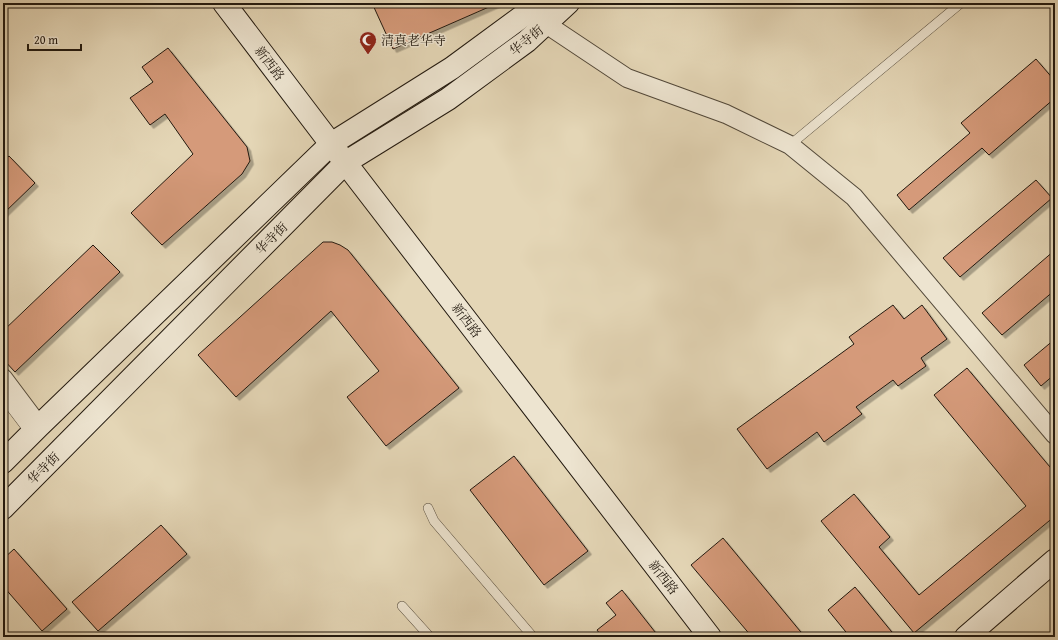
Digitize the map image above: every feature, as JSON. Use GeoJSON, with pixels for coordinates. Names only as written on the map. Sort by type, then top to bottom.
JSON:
{"type":"FeatureCollection","features":[{"type":"Feature","properties":{"kind":"main road","name":"新西路"},"geometry":{"type":"LineString","coordinates":[[224,3],[710,637]]}},
{"type":"Feature","properties":{"kind":"main road","name":"华寺街"},"geometry":{"type":"LineString","coordinates":[[3,462],[331,144],[452,68],[535,7],[538,3]]}},
{"type":"Feature","properties":{"kind":"main road","name":"华寺街"},"geometry":{"type":"LineString","coordinates":[[3,508],[346,162],[448,99],[527,41],[568,3]]}},
{"type":"Feature","properties":{"kind":"main road"},"geometry":{"type":"LineString","coordinates":[[966,637],[1055,560]]}},
{"type":"Feature","properties":{"kind":"street"},"geometry":{"type":"LineString","coordinates":[[546,24],[627,78],[726,114],[790,145],[854,197],[1055,435]]}},
{"type":"Feature","properties":{"kind":"street"},"geometry":{"type":"LineString","coordinates":[[3,378],[35,430]]}},
{"type":"Feature","properties":{"kind":"lane"},"geometry":{"type":"LineString","coordinates":[[790,145],[961,3]]}},
{"type":"Feature","properties":{"kind":"lane"},"geometry":{"type":"LineString","coordinates":[[3,398],[35,430]]}},
{"type":"Feature","properties":{"kind":"lane"},"geometry":{"type":"LineString","coordinates":[[428,508],[434,520],[533,637]]}},
{"type":"Feature","properties":{"kind":"lane"},"geometry":{"type":"LineString","coordinates":[[402,606],[430,637]]}},
{"type":"Feature","properties":{"kind":"building","name":"清真老华寺"},"geometry":{"type":"Polygon","coordinates":[[[372,3],[498,3],[393,49],[372,3]]]}},
{"type":"Feature","properties":{"kind":"building"},"geometry":{"type":"Polygon","coordinates":[[[168,48],[247,147],[250,161],[242,174],[162,245],[131,213],[193,154],[165,114],[150,125],[130,98],[153,82],[142,67],[168,48]]]}},
{"type":"Feature","properties":{"kind":"building"},"geometry":{"type":"Polygon","coordinates":[[[1036,59],[1055,81],[1055,98],[989,155],[982,148],[909,210],[897,195],[970,133],[961,123],[1036,59]]]}},
{"type":"Feature","properties":{"kind":"building"},"geometry":{"type":"Polygon","coordinates":[[[9,156],[35,183],[3,214],[3,161],[9,156]]]}},
{"type":"Feature","properties":{"kind":"building"},"geometry":{"type":"Polygon","coordinates":[[[1036,180],[1052,198],[960,277],[943,258],[1036,180]]]}},
{"type":"Feature","properties":{"kind":"building"},"geometry":{"type":"Polygon","coordinates":[[[323,242],[332,242],[348,250],[459,388],[386,446],[347,397],[379,371],[331,311],[236,397],[198,355],[323,242]]]}},
{"type":"Feature","properties":{"kind":"building"},"geometry":{"type":"Polygon","coordinates":[[[93,245],[120,272],[15,372],[3,359],[3,331],[93,245]]]}},
{"type":"Feature","properties":{"kind":"building"},"geometry":{"type":"Polygon","coordinates":[[[1055,250],[1055,290],[1002,335],[982,313],[1055,250]]]}},
{"type":"Feature","properties":{"kind":"building"},"geometry":{"type":"Polygon","coordinates":[[[893,305],[904,319],[922,305],[947,339],[921,358],[926,366],[898,386],[893,380],[856,407],[862,414],[824,442],[817,432],[767,469],[737,429],[854,344],[849,337],[893,305]]]}},
{"type":"Feature","properties":{"kind":"building"},"geometry":{"type":"Polygon","coordinates":[[[1055,339],[1055,374],[1041,386],[1024,365],[1055,339]]]}},
{"type":"Feature","properties":{"kind":"building"},"geometry":{"type":"Polygon","coordinates":[[[967,368],[1055,473],[1055,516],[914,633],[821,521],[854,494],[890,537],[879,547],[919,595],[1026,506],[934,395],[967,368]]]}},
{"type":"Feature","properties":{"kind":"building"},"geometry":{"type":"Polygon","coordinates":[[[514,456],[588,551],[544,585],[470,490],[514,456]]]}},
{"type":"Feature","properties":{"kind":"building"},"geometry":{"type":"Polygon","coordinates":[[[161,525],[187,554],[98,631],[72,602],[161,525]]]}},
{"type":"Feature","properties":{"kind":"building"},"geometry":{"type":"Polygon","coordinates":[[[723,538],[805,637],[752,637],[691,565],[723,538]]]}},
{"type":"Feature","properties":{"kind":"building"},"geometry":{"type":"Polygon","coordinates":[[[14,549],[67,609],[42,631],[3,586],[3,559],[14,549]]]}},
{"type":"Feature","properties":{"kind":"building"},"geometry":{"type":"Polygon","coordinates":[[[855,587],[896,637],[850,637],[828,610],[855,587]]]}},
{"type":"Feature","properties":{"kind":"building"},"geometry":{"type":"Polygon","coordinates":[[[622,590],[659,637],[602,637],[597,630],[616,615],[606,603],[622,590]]]}},
{"type":"Feature","properties":{"kind":"place","name":"清真老华寺"},"geometry":{"type":"Point","coordinates":[368,55]}}]}
